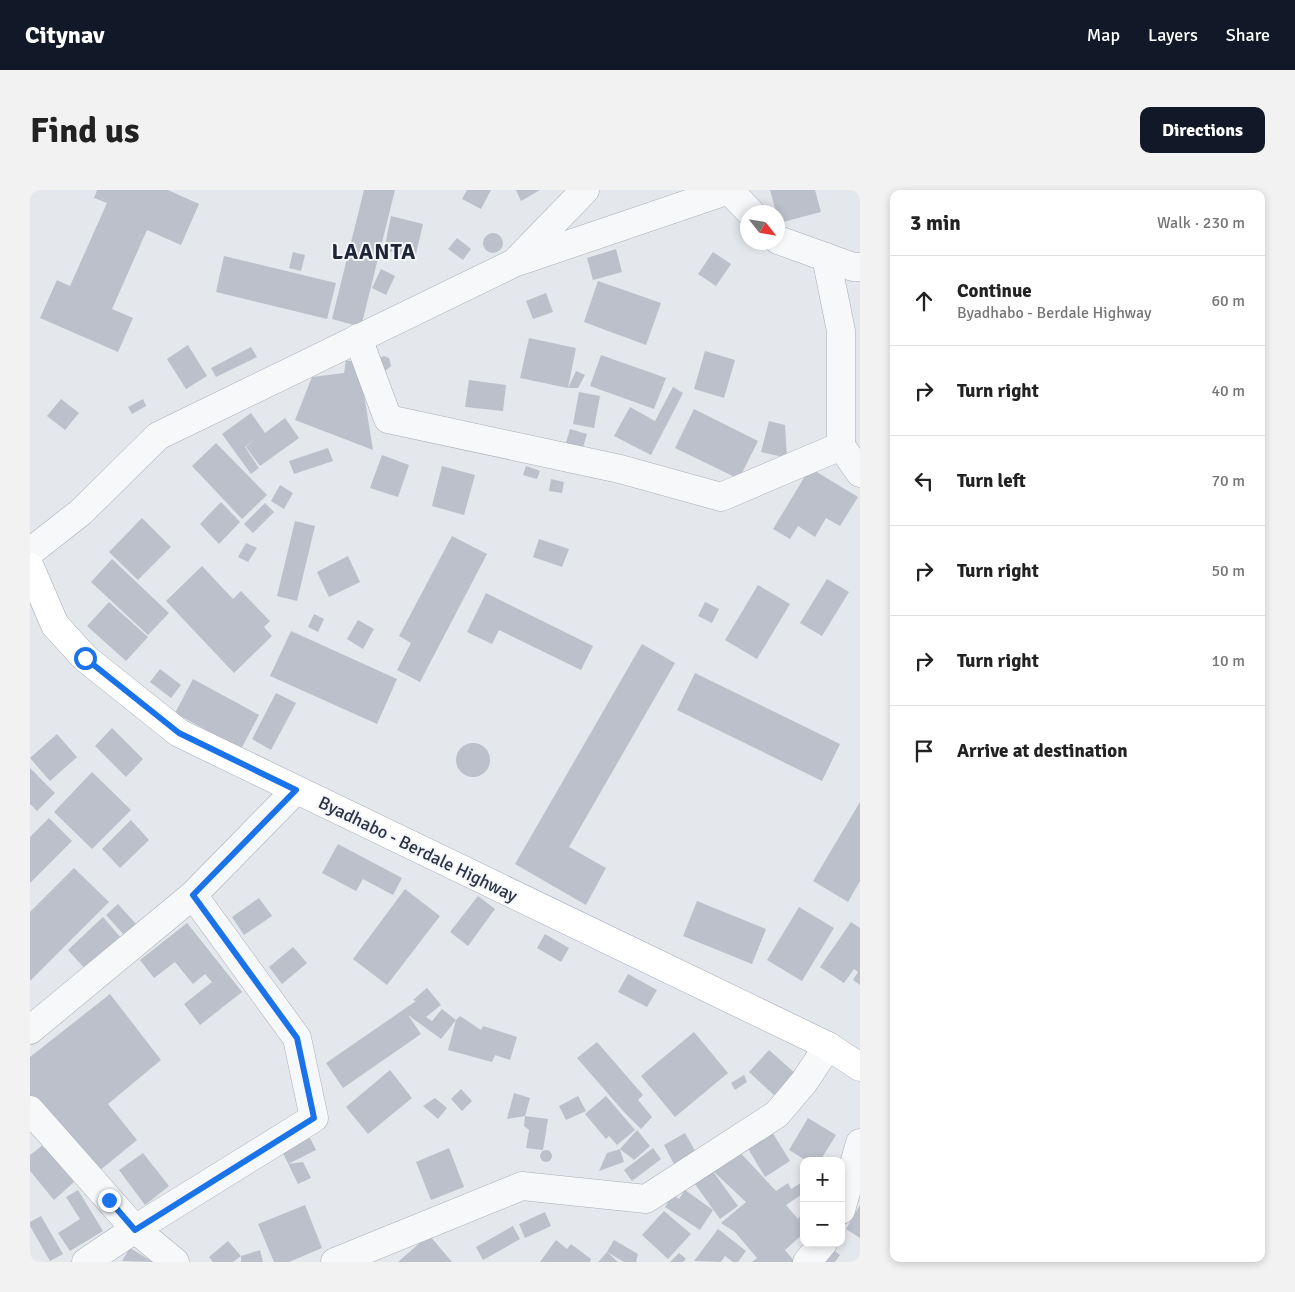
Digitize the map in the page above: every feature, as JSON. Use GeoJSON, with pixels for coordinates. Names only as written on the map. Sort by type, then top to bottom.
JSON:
{"type":"FeatureCollection","features":[{"type":"Feature","properties":{"kind":"main road","name":"Byadhabo - Berdale Highway"},"geometry":{"type":"LineString","coordinates":[[30,568],[55,625],[85,658],[179,733],[828,1046],[860,1067]]}},
{"type":"Feature","properties":{"kind":"street"},"geometry":{"type":"LineString","coordinates":[[514,263],[585,190]]}},
{"type":"Feature","properties":{"kind":"street"},"geometry":{"type":"LineString","coordinates":[[30,552],[81,512],[158,436],[358,338],[514,263],[729,190],[743,205]]}},
{"type":"Feature","properties":{"kind":"street"},"geometry":{"type":"LineString","coordinates":[[785,242],[853,267],[860,267]]}},
{"type":"Feature","properties":{"kind":"street"},"geometry":{"type":"LineString","coordinates":[[826,257],[841,331],[841,446],[860,473]]}},
{"type":"Feature","properties":{"kind":"street"},"geometry":{"type":"LineString","coordinates":[[358,338],[388,418],[620,469],[720,497],[841,446]]}},
{"type":"Feature","properties":{"kind":"street"},"geometry":{"type":"LineString","coordinates":[[30,1030],[193,895],[296,790]]}},
{"type":"Feature","properties":{"kind":"street"},"geometry":{"type":"LineString","coordinates":[[86,1262],[314,1118],[297,1038],[193,895]]}},
{"type":"Feature","properties":{"kind":"street"},"geometry":{"type":"LineString","coordinates":[[335,1262],[522,1186],[646,1199],[777,1114],[804,1082],[828,1046]]}},
{"type":"Feature","properties":{"kind":"street"},"geometry":{"type":"LineString","coordinates":[[30,1110],[135,1230],[175,1262]]}},
{"type":"Feature","properties":{"kind":"street"},"geometry":{"type":"LineString","coordinates":[[843,1202],[860,1143]]}},
{"type":"Feature","properties":{"kind":"street"},"geometry":{"type":"LineString","coordinates":[[806,1262],[819,1247]]}},
{"type":"Feature","properties":{"kind":"building"},"geometry":{"type":"Polygon","coordinates":[[[97,190],[168,190],[199,204],[181,245],[147,230],[112,309],[133,318],[118,352],[40,318],[57,280],[70,286],[107,203],[94,198],[97,190]]]}},
{"type":"Feature","properties":{"kind":"building"},"geometry":{"type":"Polygon","coordinates":[[[364,190],[395,190],[361,327],[332,319],[364,190]]]}},
{"type":"Feature","properties":{"kind":"building"},"geometry":{"type":"Polygon","coordinates":[[[467,190],[491,190],[481,209],[462,199],[467,190]]]}},
{"type":"Feature","properties":{"kind":"building"},"geometry":{"type":"Polygon","coordinates":[[[516,190],[540,190],[521,201],[516,190]]]}},
{"type":"Feature","properties":{"kind":"building"},"geometry":{"type":"Polygon","coordinates":[[[770,190],[815,190],[821,212],[785,221],[785,205],[774,205],[770,190]]]}},
{"type":"Feature","properties":{"kind":"building"},"geometry":{"type":"Polygon","coordinates":[[[391,216],[423,224],[415,258],[384,250],[391,216]]]}},
{"type":"Feature","properties":{"kind":"building"},"geometry":{"type":"Polygon","coordinates":[[[493,233],[500,236],[503,243],[500,250],[493,253],[486,250],[483,243],[486,236],[493,233]]]}},
{"type":"Feature","properties":{"kind":"building"},"geometry":{"type":"Polygon","coordinates":[[[457,238],[471,249],[463,260],[448,249],[457,238]]]}},
{"type":"Feature","properties":{"kind":"building"},"geometry":{"type":"Polygon","coordinates":[[[616,249],[622,272],[593,280],[587,258],[616,249]]]}},
{"type":"Feature","properties":{"kind":"building"},"geometry":{"type":"Polygon","coordinates":[[[293,252],[305,255],[301,271],[289,268],[293,252]]]}},
{"type":"Feature","properties":{"kind":"building"},"geometry":{"type":"Polygon","coordinates":[[[713,252],[731,264],[716,286],[698,274],[713,252]]]}},
{"type":"Feature","properties":{"kind":"building"},"geometry":{"type":"Polygon","coordinates":[[[224,256],[336,283],[327,319],[216,292],[224,256]]]}},
{"type":"Feature","properties":{"kind":"building"},"geometry":{"type":"Polygon","coordinates":[[[381,269],[395,276],[386,295],[372,288],[381,269]]]}},
{"type":"Feature","properties":{"kind":"building"},"geometry":{"type":"Polygon","coordinates":[[[598,281],[661,303],[646,345],[584,322],[598,281]]]}},
{"type":"Feature","properties":{"kind":"building"},"geometry":{"type":"Polygon","coordinates":[[[546,293],[553,312],[533,319],[526,301],[546,293]]]}},
{"type":"Feature","properties":{"kind":"building"},"geometry":{"type":"Polygon","coordinates":[[[529,338],[576,348],[568,388],[520,378],[529,338]]]}},
{"type":"Feature","properties":{"kind":"building"},"geometry":{"type":"Polygon","coordinates":[[[188,345],[207,376],[186,389],[167,359],[188,345]]]}},
{"type":"Feature","properties":{"kind":"building"},"geometry":{"type":"Polygon","coordinates":[[[251,347],[257,357],[216,377],[211,368],[251,347]]]}},
{"type":"Feature","properties":{"kind":"building"},"geometry":{"type":"Polygon","coordinates":[[[705,351],[735,360],[724,398],[694,389],[705,351]]]}},
{"type":"Feature","properties":{"kind":"building"},"geometry":{"type":"Polygon","coordinates":[[[601,355],[666,378],[654,409],[590,386],[601,355]]]}},
{"type":"Feature","properties":{"kind":"building"},"geometry":{"type":"Polygon","coordinates":[[[384,356],[389,358],[391,366],[384,372],[379,358],[384,356]]]}},
{"type":"Feature","properties":{"kind":"building"},"geometry":{"type":"Polygon","coordinates":[[[346,360],[359,363],[373,450],[295,420],[312,377],[344,373],[346,360]]]}},
{"type":"Feature","properties":{"kind":"building"},"geometry":{"type":"Polygon","coordinates":[[[576,371],[585,375],[578,388],[568,388],[576,371]]]}},
{"type":"Feature","properties":{"kind":"building"},"geometry":{"type":"Polygon","coordinates":[[[469,380],[506,385],[503,411],[465,407],[469,380]]]}},
{"type":"Feature","properties":{"kind":"building"},"geometry":{"type":"Polygon","coordinates":[[[673,387],[683,393],[651,455],[614,436],[630,407],[655,421],[673,387]]]}},
{"type":"Feature","properties":{"kind":"building"},"geometry":{"type":"Polygon","coordinates":[[[579,392],[600,396],[594,428],[573,424],[579,392]]]}},
{"type":"Feature","properties":{"kind":"building"},"geometry":{"type":"Polygon","coordinates":[[[61,399],[79,413],[65,430],[47,416],[61,399]]]}},
{"type":"Feature","properties":{"kind":"building"},"geometry":{"type":"Polygon","coordinates":[[[143,399],[146,406],[132,414],[128,407],[143,399]]]}},
{"type":"Feature","properties":{"kind":"building"},"geometry":{"type":"Polygon","coordinates":[[[694,409],[758,441],[739,479],[675,448],[694,409]]]}},
{"type":"Feature","properties":{"kind":"building"},"geometry":{"type":"Polygon","coordinates":[[[251,413],[265,433],[285,418],[299,438],[260,466],[246,447],[255,439],[245,447],[259,468],[251,474],[222,434],[251,413]]]}},
{"type":"Feature","properties":{"kind":"building"},"geometry":{"type":"Polygon","coordinates":[[[769,421],[785,425],[787,458],[761,452],[769,421]]]}},
{"type":"Feature","properties":{"kind":"building"},"geometry":{"type":"Polygon","coordinates":[[[570,429],[587,434],[582,451],[565,446],[570,429]]]}},
{"type":"Feature","properties":{"kind":"building"},"geometry":{"type":"Polygon","coordinates":[[[216,443],[267,495],[242,519],[192,466],[216,443]]]}},
{"type":"Feature","properties":{"kind":"building"},"geometry":{"type":"Polygon","coordinates":[[[328,448],[333,461],[294,474],[289,461],[328,448]]]}},
{"type":"Feature","properties":{"kind":"building"},"geometry":{"type":"Polygon","coordinates":[[[382,455],[409,465],[398,497],[370,488],[382,455]]]}},
{"type":"Feature","properties":{"kind":"building"},"geometry":{"type":"Polygon","coordinates":[[[442,466],[475,475],[464,515],[432,506],[442,466]]]}},
{"type":"Feature","properties":{"kind":"building"},"geometry":{"type":"Polygon","coordinates":[[[526,466],[540,471],[537,479],[523,475],[526,466]]]}},
{"type":"Feature","properties":{"kind":"building"},"geometry":{"type":"Polygon","coordinates":[[[810,468],[858,497],[840,526],[826,518],[815,537],[798,526],[790,539],[773,529],[810,468]]]}},
{"type":"Feature","properties":{"kind":"building"},"geometry":{"type":"Polygon","coordinates":[[[551,479],[564,482],[562,493],[549,491],[551,479]]]}},
{"type":"Feature","properties":{"kind":"building"},"geometry":{"type":"Polygon","coordinates":[[[280,485],[293,493],[284,509],[271,501],[280,485]]]}},
{"type":"Feature","properties":{"kind":"building"},"geometry":{"type":"Polygon","coordinates":[[[221,502],[240,522],[219,544],[200,524],[221,502]]]}},
{"type":"Feature","properties":{"kind":"building"},"geometry":{"type":"Polygon","coordinates":[[[265,503],[274,512],[253,533],[244,524],[265,503]]]}},
{"type":"Feature","properties":{"kind":"building"},"geometry":{"type":"Polygon","coordinates":[[[142,518],[171,547],[138,580],[109,552],[142,518]]]}},
{"type":"Feature","properties":{"kind":"building"},"geometry":{"type":"Polygon","coordinates":[[[295,521],[315,526],[297,601],[277,596],[295,521]]]}},
{"type":"Feature","properties":{"kind":"building"},"geometry":{"type":"Polygon","coordinates":[[[452,536],[487,554],[420,682],[397,670],[411,643],[399,636],[452,536]]]}},
{"type":"Feature","properties":{"kind":"building"},"geometry":{"type":"Polygon","coordinates":[[[539,539],[569,549],[562,567],[533,557],[539,539]]]}},
{"type":"Feature","properties":{"kind":"building"},"geometry":{"type":"Polygon","coordinates":[[[246,543],[257,548],[248,562],[238,557],[246,543]]]}},
{"type":"Feature","properties":{"kind":"building"},"geometry":{"type":"Polygon","coordinates":[[[348,556],[360,582],[329,597],[317,572],[348,556]]]}},
{"type":"Feature","properties":{"kind":"building"},"geometry":{"type":"Polygon","coordinates":[[[112,559],[169,613],[148,635],[91,582],[112,559]]]}},
{"type":"Feature","properties":{"kind":"building"},"geometry":{"type":"Polygon","coordinates":[[[202,566],[233,599],[241,591],[270,621],[264,627],[272,636],[234,673],[166,601],[202,566]]]}},
{"type":"Feature","properties":{"kind":"building"},"geometry":{"type":"Polygon","coordinates":[[[827,579],[849,592],[822,636],[800,623],[827,579]]]}},
{"type":"Feature","properties":{"kind":"building"},"geometry":{"type":"Polygon","coordinates":[[[758,585],[790,604],[757,659],[725,640],[758,585]]]}},
{"type":"Feature","properties":{"kind":"building"},"geometry":{"type":"Polygon","coordinates":[[[486,593],[593,646],[581,670],[499,630],[492,644],[467,632],[486,593]]]}},
{"type":"Feature","properties":{"kind":"building"},"geometry":{"type":"Polygon","coordinates":[[[109,602],[148,637],[126,661],[87,626],[109,602]]]}},
{"type":"Feature","properties":{"kind":"building"},"geometry":{"type":"Polygon","coordinates":[[[705,602],[719,609],[712,623],[698,616],[705,602]]]}},
{"type":"Feature","properties":{"kind":"building"},"geometry":{"type":"Polygon","coordinates":[[[314,614],[324,619],[318,632],[308,627],[314,614]]]}},
{"type":"Feature","properties":{"kind":"building"},"geometry":{"type":"Polygon","coordinates":[[[358,620],[374,629],[363,649],[347,639],[358,620]]]}},
{"type":"Feature","properties":{"kind":"building"},"geometry":{"type":"Polygon","coordinates":[[[291,631],[397,679],[377,724],[270,676],[291,631]]]}},
{"type":"Feature","properties":{"kind":"building"},"geometry":{"type":"Polygon","coordinates":[[[642,644],[675,663],[569,847],[606,868],[586,905],[515,864],[642,644]]]}},
{"type":"Feature","properties":{"kind":"building"},"geometry":{"type":"Polygon","coordinates":[[[160,669],[181,685],[171,698],[150,682],[160,669]]]}},
{"type":"Feature","properties":{"kind":"building"},"geometry":{"type":"Polygon","coordinates":[[[695,673],[840,744],[822,781],[677,710],[695,673]]]}},
{"type":"Feature","properties":{"kind":"building"},"geometry":{"type":"Polygon","coordinates":[[[193,679],[259,715],[241,749],[175,713],[193,679]]]}},
{"type":"Feature","properties":{"kind":"building"},"geometry":{"type":"Polygon","coordinates":[[[276,693],[296,703],[271,750],[252,739],[276,693]]]}},
{"type":"Feature","properties":{"kind":"building"},"geometry":{"type":"Polygon","coordinates":[[[112,728],[143,759],[126,777],[95,746],[112,728]]]}},
{"type":"Feature","properties":{"kind":"building"},"geometry":{"type":"Polygon","coordinates":[[[57,734],[77,757],[50,781],[30,758],[57,734]]]}},
{"type":"Feature","properties":{"kind":"building"},"geometry":{"type":"Polygon","coordinates":[[[473,743],[485,748],[490,760],[485,772],[473,777],[461,772],[456,760],[461,748],[473,743]]]}},
{"type":"Feature","properties":{"kind":"building"},"geometry":{"type":"Polygon","coordinates":[[[30,768],[55,793],[37,811],[30,804],[30,768]]]}},
{"type":"Feature","properties":{"kind":"building"},"geometry":{"type":"Polygon","coordinates":[[[92,772],[131,810],[92,849],[54,812],[92,772]]]}},
{"type":"Feature","properties":{"kind":"building"},"geometry":{"type":"Polygon","coordinates":[[[860,802],[860,881],[848,902],[813,881],[860,802]]]}},
{"type":"Feature","properties":{"kind":"building"},"geometry":{"type":"Polygon","coordinates":[[[49,818],[72,841],[30,883],[30,837],[49,818]]]}},
{"type":"Feature","properties":{"kind":"building"},"geometry":{"type":"Polygon","coordinates":[[[131,820],[149,840],[120,868],[102,849],[131,820]]]}},
{"type":"Feature","properties":{"kind":"building"},"geometry":{"type":"Polygon","coordinates":[[[338,844],[402,878],[393,895],[363,879],[356,891],[322,873],[338,844]]]}},
{"type":"Feature","properties":{"kind":"building"},"geometry":{"type":"Polygon","coordinates":[[[74,868],[109,902],[30,981],[30,912],[74,868]]]}},
{"type":"Feature","properties":{"kind":"building"},"geometry":{"type":"Polygon","coordinates":[[[405,889],[440,916],[387,985],[353,959],[405,889]]]}},
{"type":"Feature","properties":{"kind":"building"},"geometry":{"type":"Polygon","coordinates":[[[478,896],[495,909],[468,946],[450,932],[478,896]]]}},
{"type":"Feature","properties":{"kind":"building"},"geometry":{"type":"Polygon","coordinates":[[[259,898],[272,916],[244,935],[232,917],[259,898]]]}},
{"type":"Feature","properties":{"kind":"building"},"geometry":{"type":"Polygon","coordinates":[[[697,901],[766,929],[752,964],[683,936],[697,901]]]}},
{"type":"Feature","properties":{"kind":"building"},"geometry":{"type":"Polygon","coordinates":[[[118,904],[137,925],[125,936],[106,915],[118,904]]]}},
{"type":"Feature","properties":{"kind":"building"},"geometry":{"type":"Polygon","coordinates":[[[799,907],[834,928],[802,981],[767,960],[799,907]]]}},
{"type":"Feature","properties":{"kind":"building"},"geometry":{"type":"Polygon","coordinates":[[[103,917],[121,938],[86,970],[68,950],[103,917]]]}},
{"type":"Feature","properties":{"kind":"building"},"geometry":{"type":"Polygon","coordinates":[[[851,922],[860,928],[860,985],[853,980],[858,972],[854,969],[844,983],[820,967],[851,922]]]}},
{"type":"Feature","properties":{"kind":"building"},"geometry":{"type":"Polygon","coordinates":[[[187,923],[242,992],[200,1025],[184,1004],[212,982],[205,974],[193,984],[175,962],[154,978],[140,960],[187,923]]]}},
{"type":"Feature","properties":{"kind":"building"},"geometry":{"type":"Polygon","coordinates":[[[545,934],[569,948],[561,962],[537,948],[545,934]]]}},
{"type":"Feature","properties":{"kind":"building"},"geometry":{"type":"Polygon","coordinates":[[[293,947],[307,963],[282,984],[269,967],[293,947]]]}},
{"type":"Feature","properties":{"kind":"building"},"geometry":{"type":"Polygon","coordinates":[[[628,974],[657,990],[647,1007],[618,992],[628,974]]]}},
{"type":"Feature","properties":{"kind":"building"},"geometry":{"type":"Polygon","coordinates":[[[427,988],[441,1005],[426,1017],[432,1021],[442,1009],[456,1020],[441,1039],[408,1015],[421,1034],[343,1088],[326,1063],[416,1001],[413,1000],[427,988]]]}},
{"type":"Feature","properties":{"kind":"building"},"geometry":{"type":"Polygon","coordinates":[[[110,994],[161,1060],[108,1104],[137,1140],[93,1176],[30,1100],[30,1057],[110,994]]]}},
{"type":"Feature","properties":{"kind":"building"},"geometry":{"type":"Polygon","coordinates":[[[460,1016],[481,1030],[483,1026],[517,1037],[510,1060],[495,1055],[492,1062],[448,1050],[456,1020],[460,1016]]]}},
{"type":"Feature","properties":{"kind":"building"},"geometry":{"type":"Polygon","coordinates":[[[694,1032],[728,1073],[675,1117],[641,1076],[694,1032]]]}},
{"type":"Feature","properties":{"kind":"building"},"geometry":{"type":"Polygon","coordinates":[[[597,1042],[643,1095],[638,1100],[652,1117],[641,1129],[577,1058],[597,1042]]]}},
{"type":"Feature","properties":{"kind":"building"},"geometry":{"type":"Polygon","coordinates":[[[769,1050],[796,1074],[776,1097],[749,1072],[769,1050]]]}},
{"type":"Feature","properties":{"kind":"building"},"geometry":{"type":"Polygon","coordinates":[[[390,1070],[412,1098],[368,1134],[346,1107],[390,1070]]]}},
{"type":"Feature","properties":{"kind":"building"},"geometry":{"type":"Polygon","coordinates":[[[744,1075],[747,1082],[735,1090],[731,1083],[744,1075]]]}},
{"type":"Feature","properties":{"kind":"building"},"geometry":{"type":"Polygon","coordinates":[[[461,1089],[472,1101],[462,1111],[451,1099],[461,1089]]]}},
{"type":"Feature","properties":{"kind":"building"},"geometry":{"type":"Polygon","coordinates":[[[514,1093],[530,1098],[525,1116],[507,1119],[514,1093]]]}},
{"type":"Feature","properties":{"kind":"building"},"geometry":{"type":"Polygon","coordinates":[[[578,1096],[586,1111],[566,1120],[559,1106],[578,1096]]]}},
{"type":"Feature","properties":{"kind":"building"},"geometry":{"type":"Polygon","coordinates":[[[606,1096],[635,1130],[617,1145],[609,1136],[606,1139],[585,1114],[606,1096]]]}},
{"type":"Feature","properties":{"kind":"building"},"geometry":{"type":"Polygon","coordinates":[[[435,1098],[447,1108],[438,1119],[423,1106],[435,1098]]]}},
{"type":"Feature","properties":{"kind":"building"},"geometry":{"type":"Polygon","coordinates":[[[525,1116],[548,1119],[543,1150],[526,1148],[529,1130],[524,1126],[525,1116]]]}},
{"type":"Feature","properties":{"kind":"building"},"geometry":{"type":"Polygon","coordinates":[[[808,1118],[836,1135],[822,1157],[800,1157],[789,1150],[808,1118]]]}},
{"type":"Feature","properties":{"kind":"building"},"geometry":{"type":"Polygon","coordinates":[[[637,1130],[650,1146],[634,1160],[620,1149],[637,1130]]]}},
{"type":"Feature","properties":{"kind":"building"},"geometry":{"type":"Polygon","coordinates":[[[772,1132],[790,1161],[765,1177],[747,1147],[772,1132]]]}},
{"type":"Feature","properties":{"kind":"building"},"geometry":{"type":"Polygon","coordinates":[[[685,1133],[699,1158],[677,1170],[664,1145],[685,1133]]]}},
{"type":"Feature","properties":{"kind":"building"},"geometry":{"type":"Polygon","coordinates":[[[308,1134],[316,1150],[288,1164],[280,1147],[308,1134]]]}},
{"type":"Feature","properties":{"kind":"building"},"geometry":{"type":"Polygon","coordinates":[[[43,1145],[74,1182],[54,1200],[30,1171],[30,1155],[43,1145]]]}},
{"type":"Feature","properties":{"kind":"building"},"geometry":{"type":"Polygon","coordinates":[[[449,1148],[464,1187],[431,1200],[416,1162],[449,1148]]]}},
{"type":"Feature","properties":{"kind":"building"},"geometry":{"type":"Polygon","coordinates":[[[653,1148],[661,1159],[632,1181],[624,1170],[653,1148]]]}},
{"type":"Feature","properties":{"kind":"building"},"geometry":{"type":"Polygon","coordinates":[[[736,1148],[776,1191],[788,1183],[791,1189],[800,1184],[800,1196],[786,1205],[798,1219],[800,1216],[800,1237],[785,1250],[795,1262],[752,1262],[757,1258],[735,1232],[721,1223],[746,1202],[712,1170],[738,1206],[720,1219],[695,1184],[736,1148]]]}},
{"type":"Feature","properties":{"kind":"building"},"geometry":{"type":"Polygon","coordinates":[[[620,1149],[624,1162],[599,1171],[607,1153],[620,1149]]]}},
{"type":"Feature","properties":{"kind":"building"},"geometry":{"type":"Polygon","coordinates":[[[548,1150],[551,1151],[551,1161],[544,1162],[541,1161],[540,1154],[541,1151],[548,1150]]]}},
{"type":"Feature","properties":{"kind":"building"},"geometry":{"type":"Polygon","coordinates":[[[143,1153],[169,1186],[145,1205],[119,1170],[143,1153]]]}},
{"type":"Feature","properties":{"kind":"building"},"geometry":{"type":"Polygon","coordinates":[[[303,1162],[311,1178],[298,1184],[288,1164],[303,1162]]]}},
{"type":"Feature","properties":{"kind":"building"},"geometry":{"type":"Polygon","coordinates":[[[78,1190],[103,1231],[70,1251],[58,1233],[80,1219],[66,1197],[78,1190]]]}},
{"type":"Feature","properties":{"kind":"building"},"geometry":{"type":"Polygon","coordinates":[[[685,1190],[713,1210],[700,1230],[665,1207],[673,1195],[679,1199],[685,1190]]]}},
{"type":"Feature","properties":{"kind":"building"},"geometry":{"type":"Polygon","coordinates":[[[305,1205],[322,1248],[289,1262],[274,1262],[258,1224],[305,1205]]]}},
{"type":"Feature","properties":{"kind":"building"},"geometry":{"type":"Polygon","coordinates":[[[860,1205],[860,1238],[846,1229],[860,1205]]]}},
{"type":"Feature","properties":{"kind":"building"},"geometry":{"type":"Polygon","coordinates":[[[664,1211],[691,1234],[668,1259],[642,1235],[664,1211]]]}},
{"type":"Feature","properties":{"kind":"building"},"geometry":{"type":"Polygon","coordinates":[[[545,1212],[551,1226],[525,1238],[519,1224],[545,1212]]]}},
{"type":"Feature","properties":{"kind":"building"},"geometry":{"type":"Polygon","coordinates":[[[41,1216],[63,1254],[50,1261],[30,1226],[30,1222],[41,1216]]]}},
{"type":"Feature","properties":{"kind":"building"},"geometry":{"type":"Polygon","coordinates":[[[513,1226],[520,1239],[483,1260],[476,1247],[513,1226]]]}},
{"type":"Feature","properties":{"kind":"building"},"geometry":{"type":"Polygon","coordinates":[[[424,1229],[452,1262],[398,1262],[422,1241],[417,1235],[424,1229]]]}},
{"type":"Feature","properties":{"kind":"building"},"geometry":{"type":"Polygon","coordinates":[[[718,1229],[746,1251],[738,1262],[733,1262],[725,1256],[721,1262],[694,1261],[718,1229]]]}},
{"type":"Feature","properties":{"kind":"building"},"geometry":{"type":"Polygon","coordinates":[[[556,1240],[567,1249],[571,1244],[591,1259],[590,1262],[540,1262],[556,1240]]]}},
{"type":"Feature","properties":{"kind":"building"},"geometry":{"type":"Polygon","coordinates":[[[614,1240],[638,1254],[636,1262],[624,1262],[607,1252],[614,1240]]]}},
{"type":"Feature","properties":{"kind":"building"},"geometry":{"type":"Polygon","coordinates":[[[228,1241],[241,1256],[233,1262],[213,1262],[209,1257],[228,1241]]]}},
{"type":"Feature","properties":{"kind":"building"},"geometry":{"type":"Polygon","coordinates":[[[826,1247],[840,1255],[835,1262],[816,1262],[826,1247]]]}},
{"type":"Feature","properties":{"kind":"building"},"geometry":{"type":"Polygon","coordinates":[[[130,1248],[153,1262],[122,1261],[130,1248]]]}},
{"type":"Feature","properties":{"kind":"building"},"geometry":{"type":"Polygon","coordinates":[[[260,1250],[263,1262],[241,1262],[241,1256],[260,1250]]]}},
{"type":"Feature","properties":{"kind":"building"},"geometry":{"type":"Polygon","coordinates":[[[607,1252],[618,1262],[598,1262],[607,1252]]]}},
{"type":"Feature","properties":{"kind":"building"},"geometry":{"type":"Polygon","coordinates":[[[679,1253],[686,1259],[683,1262],[670,1262],[679,1253]]]}},
{"type":"Feature","properties":{"kind":"district","name":"LAANTA"},"geometry":{"type":"Point","coordinates":[374,251]}},
{"type":"Feature","properties":{"kind":"route"},"geometry":{"type":"LineString","coordinates":[[85,658],[179,733],[296,790],[193,895],[297,1038],[314,1118],[135,1230],[109,1200]]}}]}
